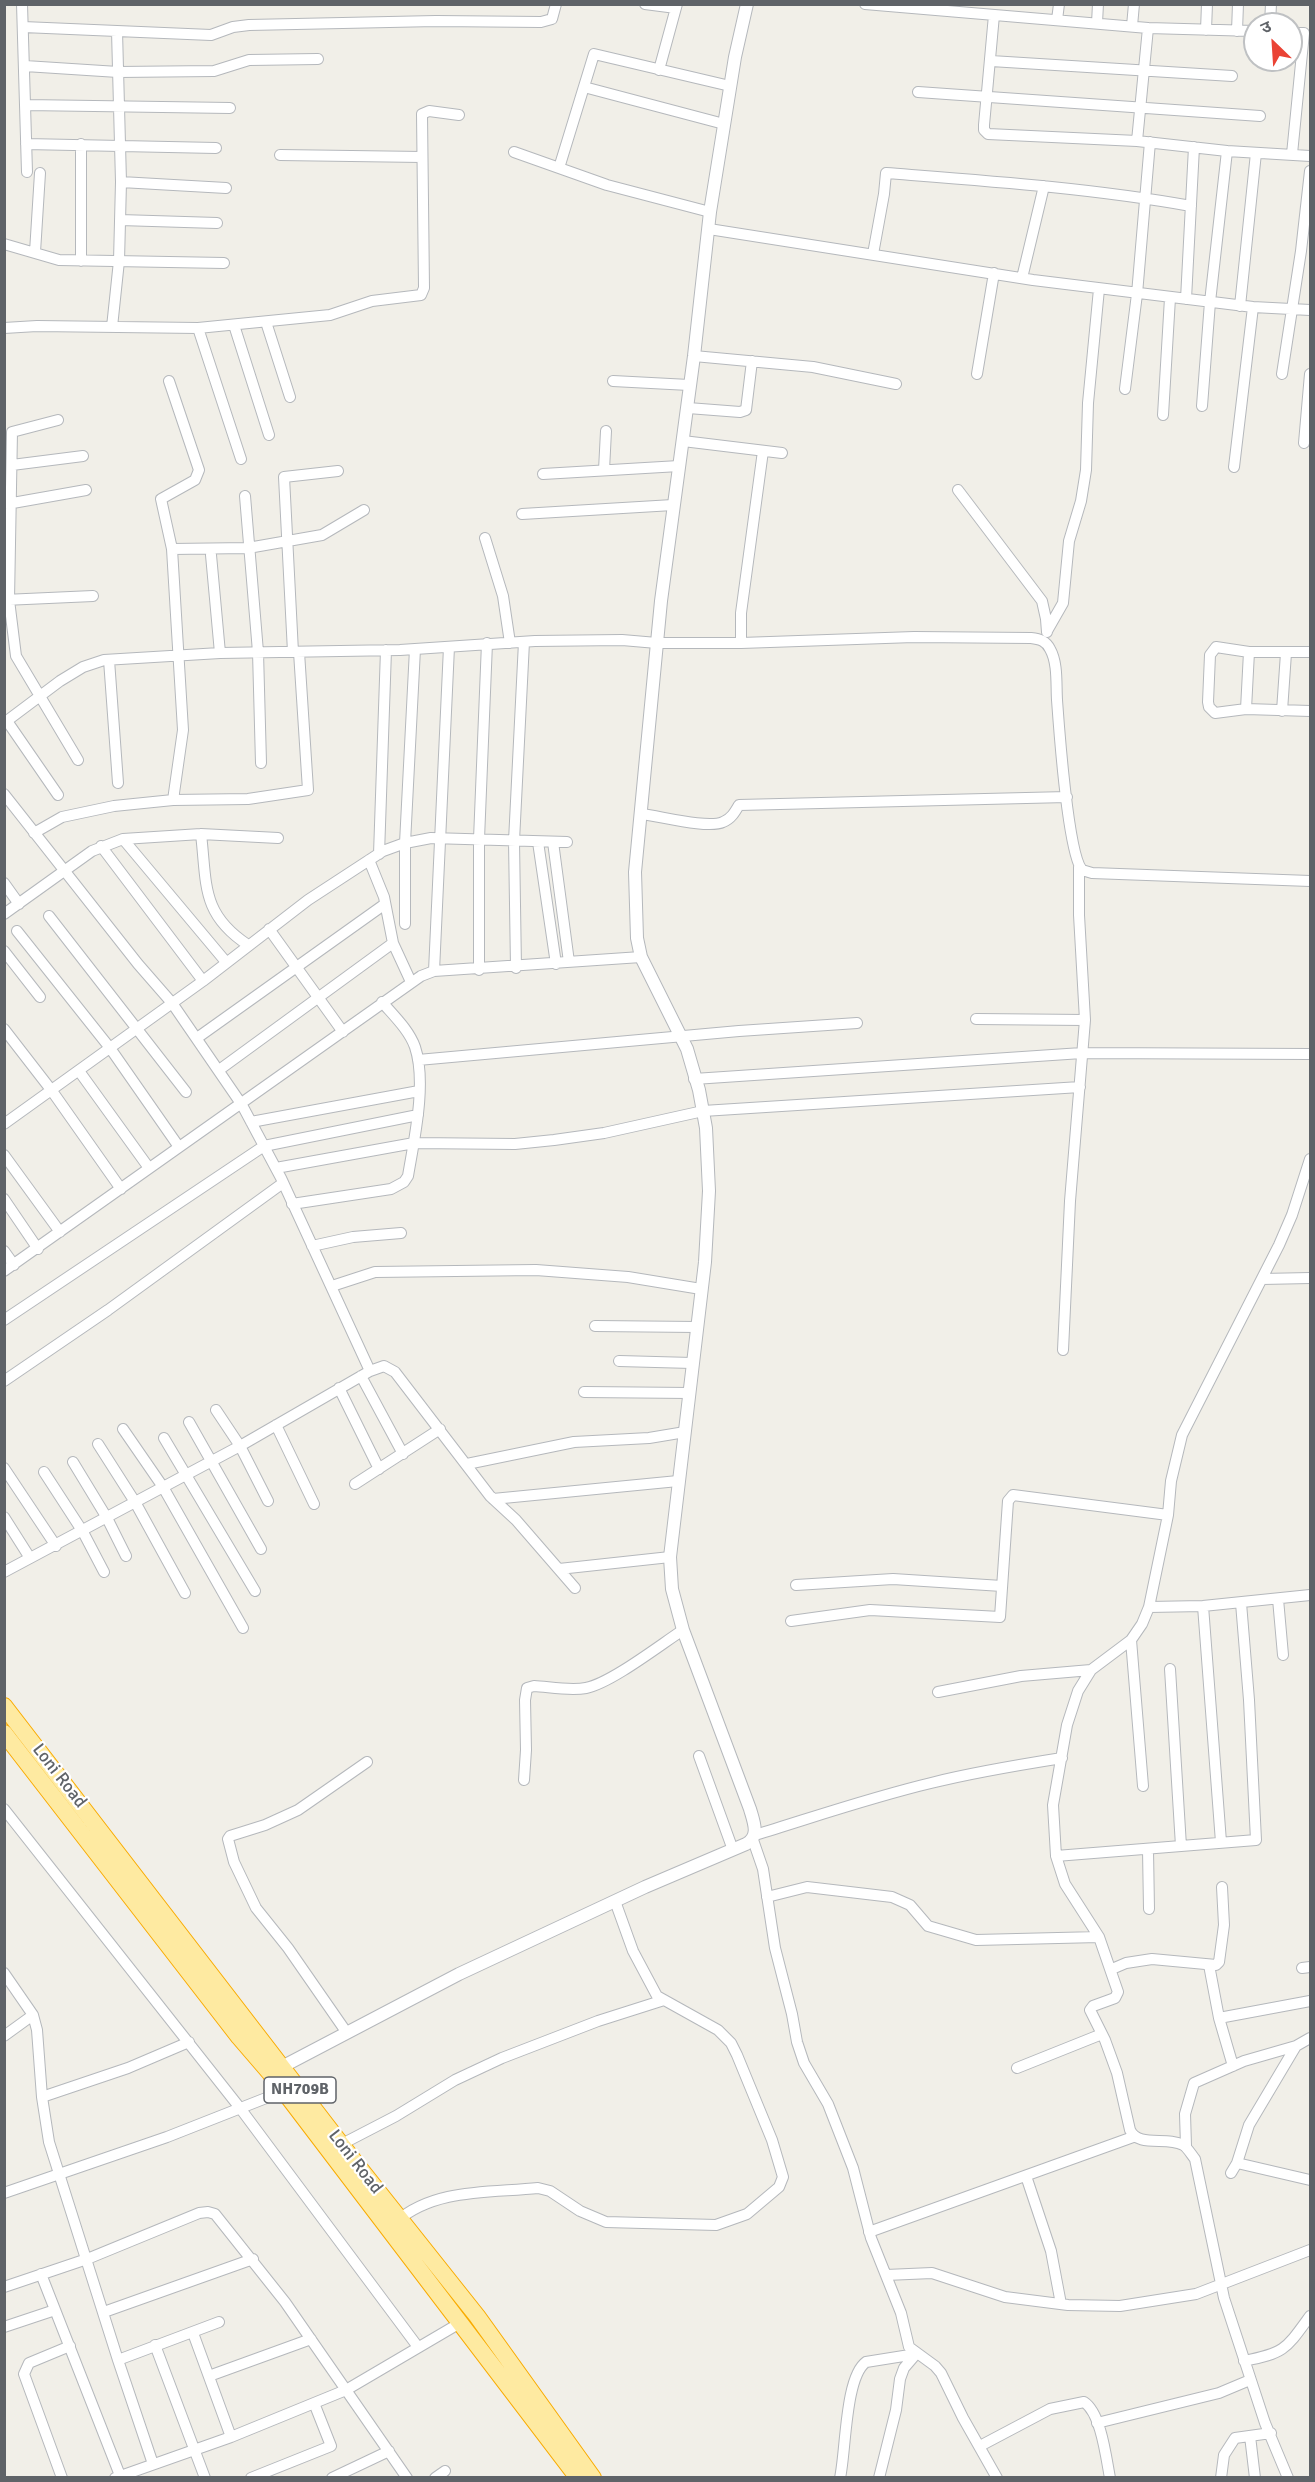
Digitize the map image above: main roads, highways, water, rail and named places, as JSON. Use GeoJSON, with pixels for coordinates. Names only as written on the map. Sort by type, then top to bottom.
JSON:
{"type":"FeatureCollection","features":[{"type":"Feature","properties":{"kind":"highway","name":"Loni Road"},"geometry":{"type":"LineString","coordinates":[[4,1706],[79,1816],[394,2224],[477,2316],[593,2478]]}},
{"type":"Feature","properties":{"kind":"highway","name":"Loni Road"},"geometry":{"type":"LineString","coordinates":[[4,1733],[79,1816]]}},
{"type":"Feature","properties":{"kind":"highway","name":"Loni Road"},"geometry":{"type":"LineString","coordinates":[[290,2088],[342,2144],[460,2323],[578,2478]]}}]}
